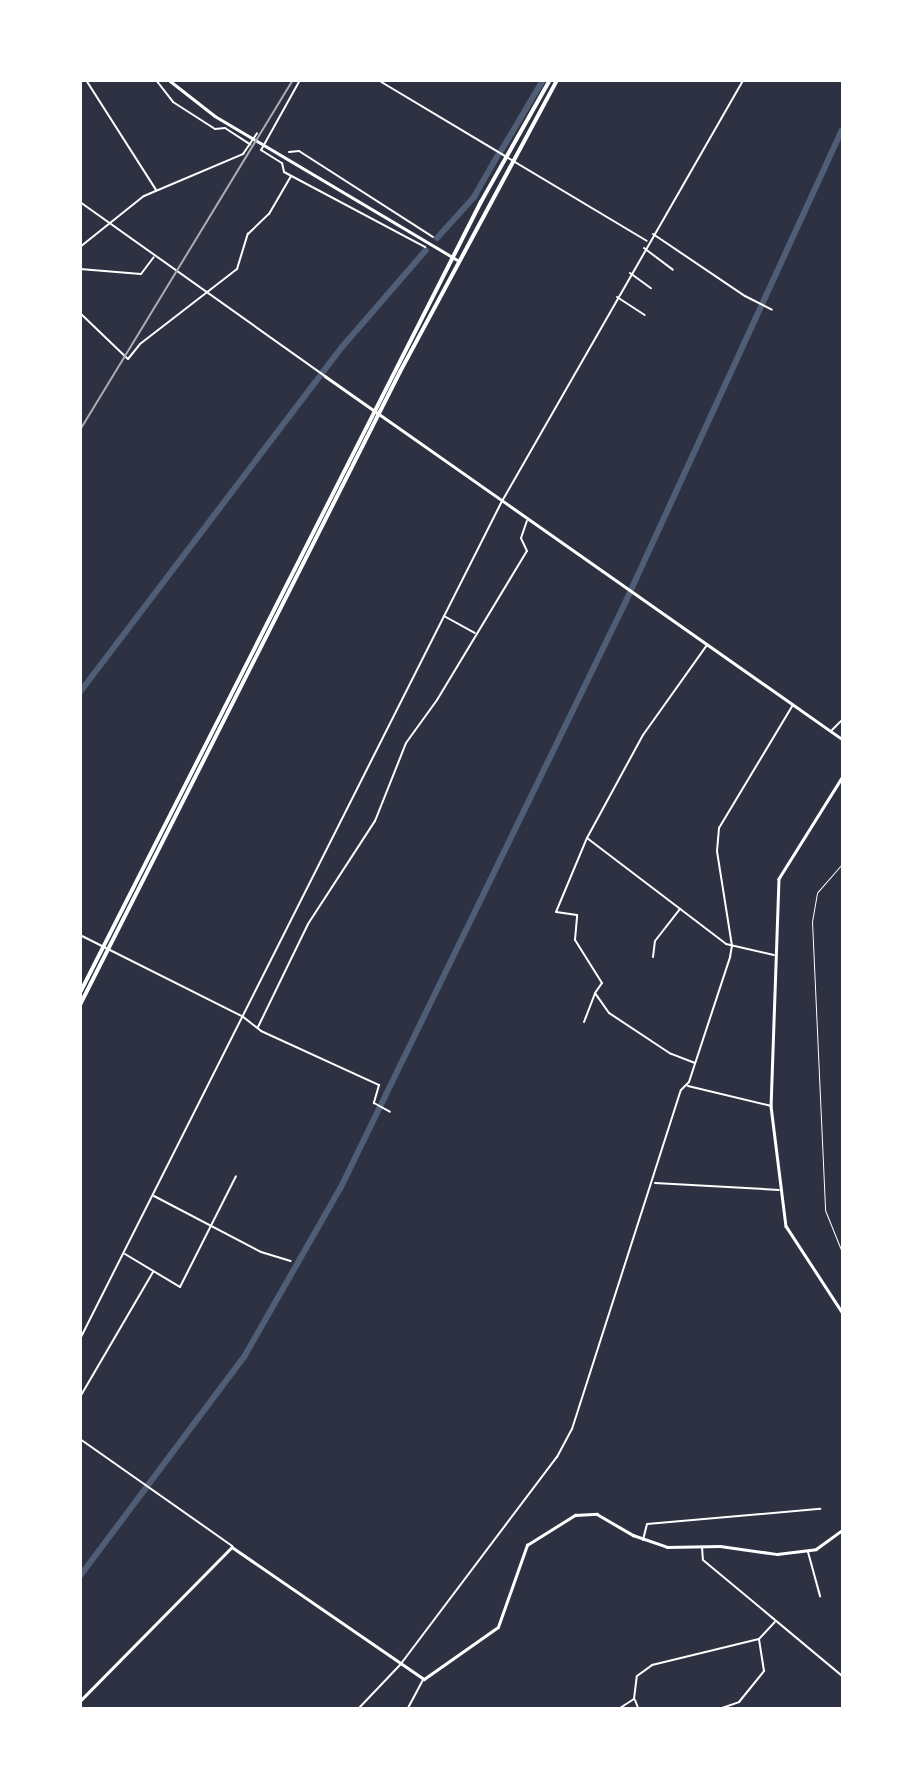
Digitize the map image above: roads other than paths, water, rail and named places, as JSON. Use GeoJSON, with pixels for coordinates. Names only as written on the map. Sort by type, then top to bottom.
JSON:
{"type":"FeatureCollection","features":[{"type":"Feature","properties":{"kind":"highway"},"geometry":{"type":"LineString","coordinates":[[80,1005],[379,415],[506,157],[550,80]]}},
{"type":"Feature","properties":{"kind":"highway"},"geometry":{"type":"LineString","coordinates":[[80,993],[374,412],[456,258],[556,80]]}},
{"type":"Feature","properties":{"kind":"main road"},"geometry":{"type":"LineString","coordinates":[[169,80],[239,130],[456,258]]}},
{"type":"Feature","properties":{"kind":"main road"},"geometry":{"type":"LineString","coordinates":[[325,376],[501,503],[842,739]]}},
{"type":"Feature","properties":{"kind":"main road"},"geometry":{"type":"LineString","coordinates":[[842,778],[779,879],[771,1106],[779,1190],[793,1240],[842,1312]]}},
{"type":"Feature","properties":{"kind":"main road"},"geometry":{"type":"LineString","coordinates":[[80,1701],[232,1547],[424,1679],[498,1627],[527,1545],[548,1528],[589,1512],[643,1540],[667,1547],[702,1546],[777,1554],[807,1551],[831,1542],[842,1530]]}},
{"type":"Feature","properties":{"kind":"street"},"geometry":{"type":"LineString","coordinates":[[86,80],[156,190]]}},
{"type":"Feature","properties":{"kind":"street"},"geometry":{"type":"LineString","coordinates":[[156,80],[173,102],[215,129],[225,128],[251,144]]}},
{"type":"Feature","properties":{"kind":"street"},"geometry":{"type":"LineString","coordinates":[[300,80],[261,150],[282,163],[284,172],[425,247]]}},
{"type":"Feature","properties":{"kind":"street"},"geometry":{"type":"LineString","coordinates":[[378,80],[647,241]]}},
{"type":"Feature","properties":{"kind":"street"},"geometry":{"type":"LineString","coordinates":[[80,1339],[501,503],[647,241],[743,80]]}},
{"type":"Feature","properties":{"kind":"street"},"geometry":{"type":"LineString","coordinates":[[80,247],[108,223],[156,190],[243,154],[257,133]]}},
{"type":"Feature","properties":{"kind":"street"},"geometry":{"type":"LineString","coordinates":[[289,152],[299,151],[433,237]]}},
{"type":"Feature","properties":{"kind":"street"},"geometry":{"type":"LineString","coordinates":[[80,313],[128,359],[140,344],[237,269],[248,234],[269,214],[291,176]]}},
{"type":"Feature","properties":{"kind":"street"},"geometry":{"type":"LineString","coordinates":[[80,202],[325,376]]}},
{"type":"Feature","properties":{"kind":"street"},"geometry":{"type":"LineString","coordinates":[[652,233],[756,302],[771,309]]}},
{"type":"Feature","properties":{"kind":"street"},"geometry":{"type":"LineString","coordinates":[[643,248],[673,270]]}},
{"type":"Feature","properties":{"kind":"street"},"geometry":{"type":"LineString","coordinates":[[80,270],[141,274],[155,256]]}},
{"type":"Feature","properties":{"kind":"street"},"geometry":{"type":"LineString","coordinates":[[629,273],[651,288]]}},
{"type":"Feature","properties":{"kind":"street"},"geometry":{"type":"LineString","coordinates":[[616,296],[645,315]]}},
{"type":"Feature","properties":{"kind":"street"},"geometry":{"type":"LineString","coordinates":[[258,1027],[308,924],[371,829],[406,743],[527,551],[521,538],[527,521]]}},
{"type":"Feature","properties":{"kind":"street"},"geometry":{"type":"LineString","coordinates":[[444,616],[476,634]]}},
{"type":"Feature","properties":{"kind":"street"},"geometry":{"type":"LineString","coordinates":[[584,1022],[595,993],[602,983],[575,940],[577,915],[556,912],[587,838],[643,735],[708,644]]}},
{"type":"Feature","properties":{"kind":"street"},"geometry":{"type":"LineString","coordinates":[[359,1709],[400,1665],[564,1446],[654,1182],[681,1090],[687,1086],[732,946],[717,851],[719,828],[793,704]]}},
{"type":"Feature","properties":{"kind":"street"},"geometry":{"type":"LineString","coordinates":[[831,731],[842,719]]}},
{"type":"Feature","properties":{"kind":"street"},"geometry":{"type":"LineString","coordinates":[[587,838],[732,946],[775,956]]}},
{"type":"Feature","properties":{"kind":"street"},"geometry":{"type":"LineString","coordinates":[[653,957],[655,942],[681,908]]}},
{"type":"Feature","properties":{"kind":"street"},"geometry":{"type":"LineString","coordinates":[[80,935],[242,1016],[258,1027],[379,1085],[376,1104],[390,1112]]}},
{"type":"Feature","properties":{"kind":"street"},"geometry":{"type":"LineString","coordinates":[[595,993],[609,1013],[634,1032],[695,1063]]}},
{"type":"Feature","properties":{"kind":"street"},"geometry":{"type":"LineString","coordinates":[[687,1086],[771,1106]]}},
{"type":"Feature","properties":{"kind":"street"},"geometry":{"type":"LineString","coordinates":[[124,1253],[180,1287],[236,1176]]}},
{"type":"Feature","properties":{"kind":"street"},"geometry":{"type":"LineString","coordinates":[[654,1182],[779,1190]]}},
{"type":"Feature","properties":{"kind":"street"},"geometry":{"type":"LineString","coordinates":[[153,1195],[261,1252],[291,1261]]}},
{"type":"Feature","properties":{"kind":"street"},"geometry":{"type":"LineString","coordinates":[[80,1397],[153,1272]]}},
{"type":"Feature","properties":{"kind":"street"},"geometry":{"type":"LineString","coordinates":[[80,1439],[232,1547]]}},
{"type":"Feature","properties":{"kind":"street"},"geometry":{"type":"LineString","coordinates":[[643,1540],[647,1524],[820,1508]]}},
{"type":"Feature","properties":{"kind":"street"},"geometry":{"type":"LineString","coordinates":[[702,1546],[703,1559],[842,1676]]}},
{"type":"Feature","properties":{"kind":"street"},"geometry":{"type":"LineString","coordinates":[[807,1551],[820,1596]]}},
{"type":"Feature","properties":{"kind":"street"},"geometry":{"type":"LineString","coordinates":[[638,1709],[634,1699],[637,1676],[652,1665],[759,1639],[776,1621]]}},
{"type":"Feature","properties":{"kind":"street"},"geometry":{"type":"LineString","coordinates":[[722,1709],[739,1702],[764,1671],[759,1639]]}},
{"type":"Feature","properties":{"kind":"street"},"geometry":{"type":"LineString","coordinates":[[408,1709],[424,1679]]}},
{"type":"Feature","properties":{"kind":"street"},"geometry":{"type":"LineString","coordinates":[[620,1709],[634,1699]]}},
{"type":"Feature","properties":{"kind":"waterway"},"geometry":{"type":"LineString","coordinates":[[501,151],[543,80]]}},
{"type":"Feature","properties":{"kind":"waterway"},"geometry":{"type":"LineString","coordinates":[[80,1576],[244,1357],[340,1189],[625,603],[842,130]]}},
{"type":"Feature","properties":{"kind":"waterway"},"geometry":{"type":"LineString","coordinates":[[437,238],[474,197],[498,155]]}},
{"type":"Feature","properties":{"kind":"waterway"},"geometry":{"type":"LineString","coordinates":[[80,692],[342,347],[426,250]]}},
{"type":"Feature","properties":{"kind":"railway"},"geometry":{"type":"LineString","coordinates":[[80,430],[293,80]]}}]}
